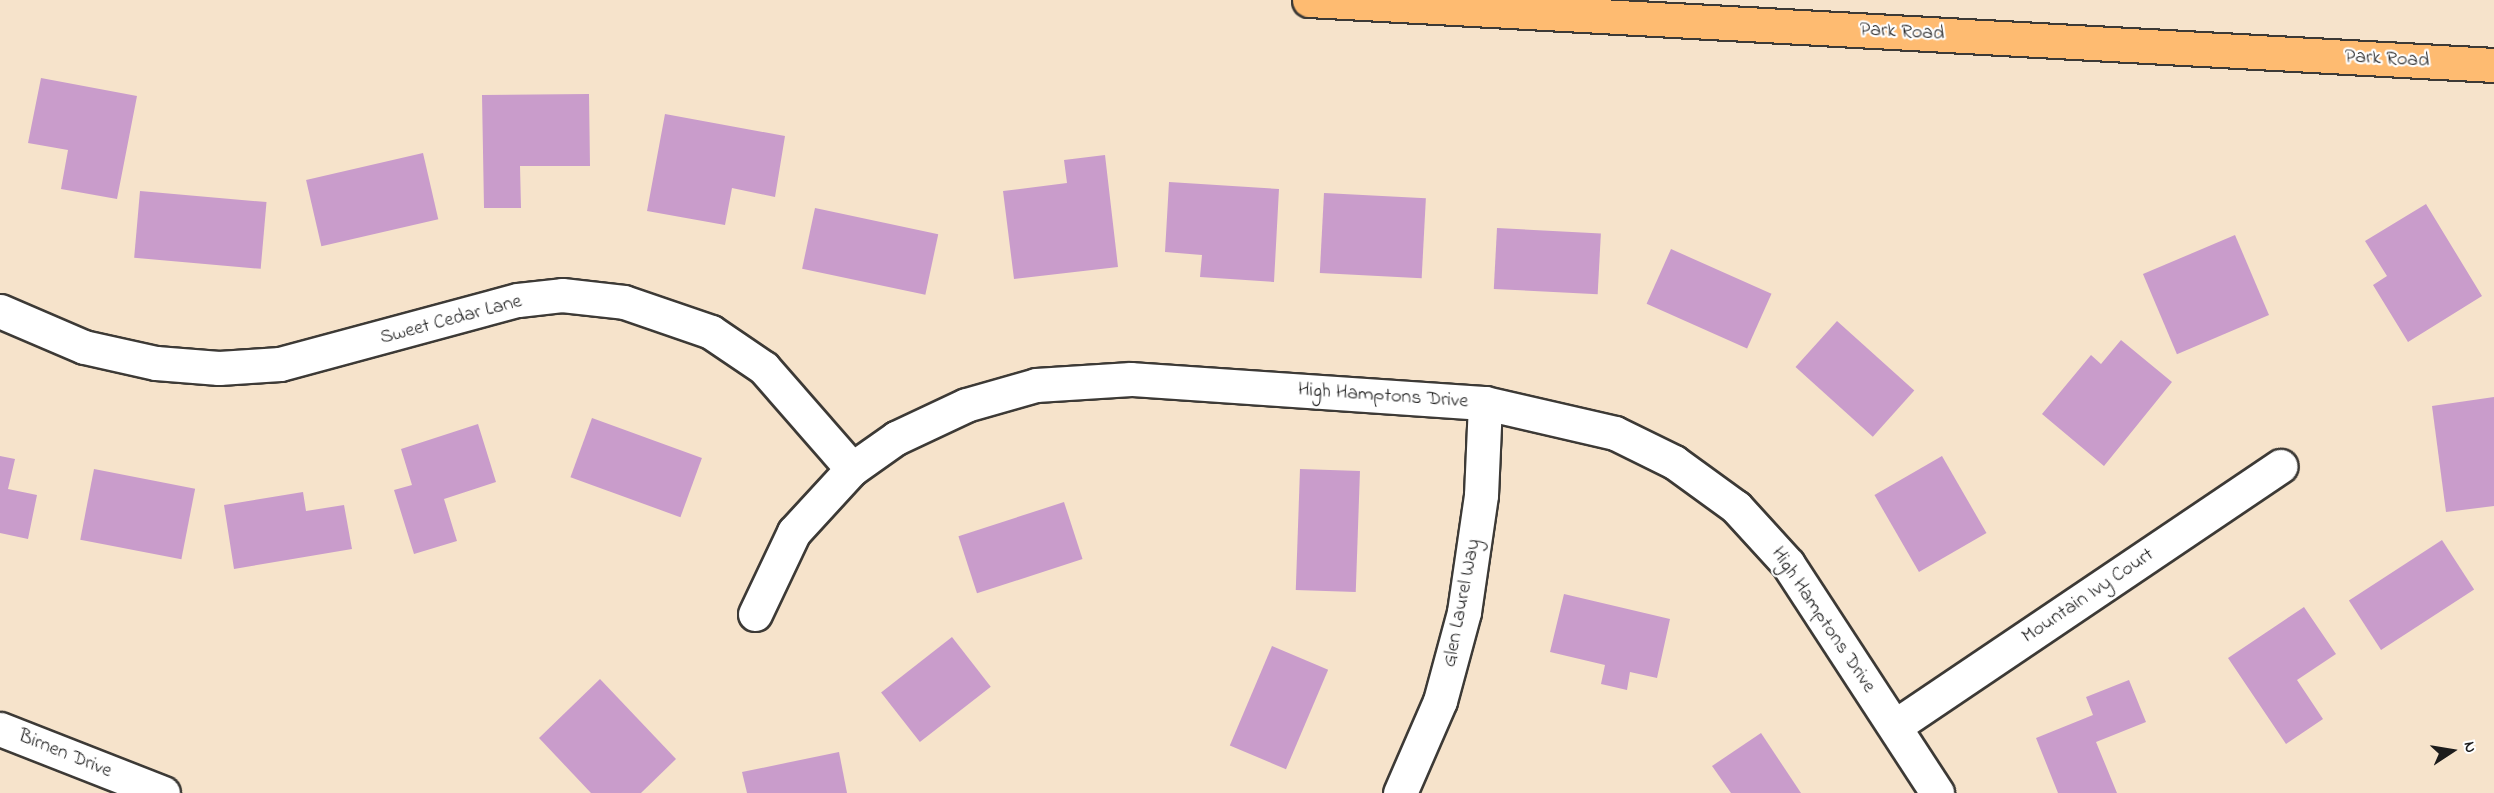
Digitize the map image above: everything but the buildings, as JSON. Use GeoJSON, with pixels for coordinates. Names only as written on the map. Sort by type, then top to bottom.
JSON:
{"type":"FeatureCollection","features":[{"type":"Feature","properties":{"kind":"main road","name":"Park Road"},"geometry":{"type":"LineString","coordinates":[[1309,0],[2494,65]]}},
{"type":"Feature","properties":{"kind":"street","name":"Sweet Cedar Lane"},"geometry":{"type":"LineString","coordinates":[[0,311],[84,347],[156,363],[219,368],[280,364],[518,300],[562,295],[624,302],[711,332],[764,368],[852,469]]}},
{"type":"Feature","properties":{"kind":"street","name":"High Hamptons Drive"},"geometry":{"type":"LineString","coordinates":[[755,614],[794,532],[852,469],[896,438],[966,405],[1072,380],[1485,403],[1615,433],[1674,462],[1736,507],[1788,564],[1937,793]]}},
{"type":"Feature","properties":{"kind":"street","name":"Glen Laurel Way"},"geometry":{"type":"LineString","coordinates":[[1400,793],[1440,700],[1464,612],[1481,495],[1485,403]]}},
{"type":"Feature","properties":{"kind":"street","name":"Mountain Ivy Court"},"geometry":{"type":"LineString","coordinates":[[1895,726],[2280,466]]}},
{"type":"Feature","properties":{"kind":"street","name":"Birnen Drive"},"geometry":{"type":"LineString","coordinates":[[0,729],[163,793]]}}]}
